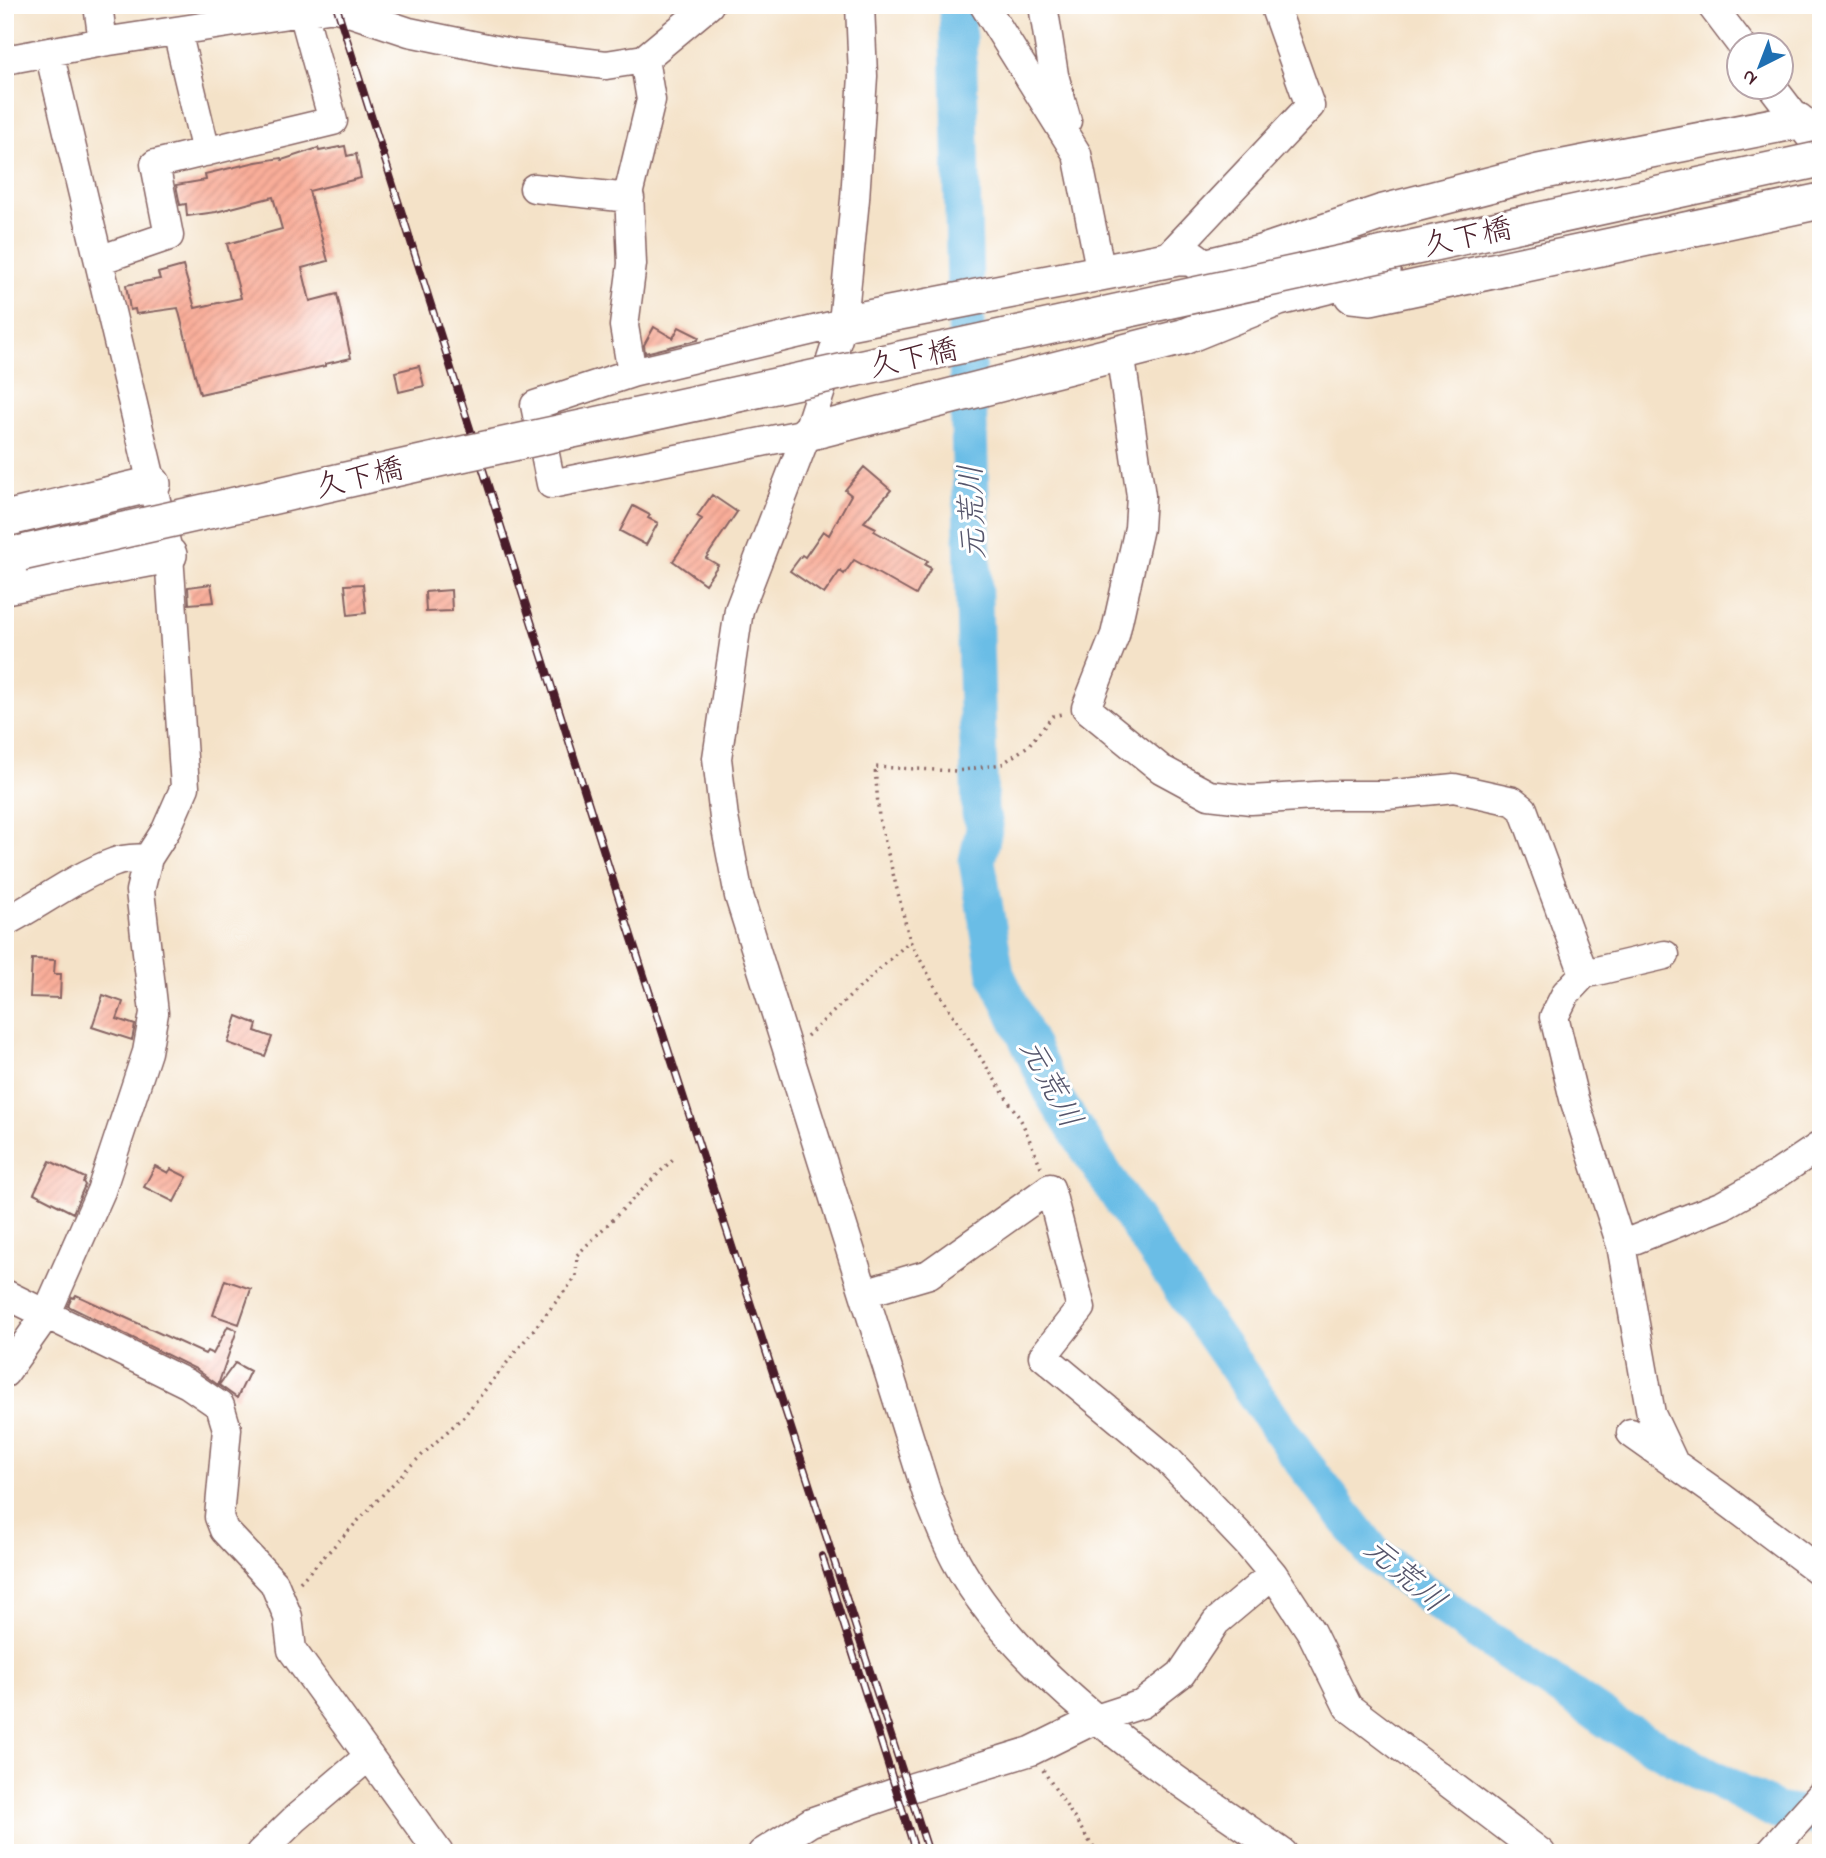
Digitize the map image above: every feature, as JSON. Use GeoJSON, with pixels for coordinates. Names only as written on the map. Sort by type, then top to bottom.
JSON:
{"type":"FeatureCollection","features":[{"type":"Feature","properties":{"kind":"main road"},"geometry":{"type":"LineString","coordinates":[[843,323],[1101,273],[1157,272],[1204,267],[1296,242],[1380,213],[1539,172],[1813,126]]}},
{"type":"Feature","properties":{"kind":"main road"},"geometry":{"type":"LineString","coordinates":[[1296,242],[1339,240],[1376,233],[1813,126]]}},
{"type":"Feature","properties":{"kind":"main road","name":"久下橋"},"geometry":{"type":"LineString","coordinates":[[13,554],[1821,159]]}},
{"type":"Feature","properties":{"kind":"main road"},"geometry":{"type":"LineString","coordinates":[[807,433],[1183,337],[1239,313],[1330,284],[1821,178]]}},
{"type":"Feature","properties":{"kind":"main road"},"geometry":{"type":"LineString","coordinates":[[1330,284],[1351,295],[1371,297],[1821,201]]}},
{"type":"Feature","properties":{"kind":"main road"},"geometry":{"type":"LineString","coordinates":[[439,459],[763,366],[1157,272]]}},
{"type":"Feature","properties":{"kind":"main road"},"geometry":{"type":"LineString","coordinates":[[439,459],[728,415],[1158,323],[1239,313]]}},
{"type":"Feature","properties":{"kind":"main road"},"geometry":{"type":"LineString","coordinates":[[5,519],[153,484]]}},
{"type":"Feature","properties":{"kind":"main road"},"geometry":{"type":"LineString","coordinates":[[5,586],[169,555]]}},
{"type":"Feature","properties":{"kind":"street"},"geometry":{"type":"LineString","coordinates":[[98,5],[103,42]]}},
{"type":"Feature","properties":{"kind":"street"},"geometry":{"type":"LineString","coordinates":[[5,60],[103,42],[337,8],[409,32],[515,54],[606,65],[644,59],[709,5]]}},
{"type":"Feature","properties":{"kind":"street"},"geometry":{"type":"LineString","coordinates":[[860,5],[863,76],[843,323],[807,433],[739,610],[718,758],[723,818],[739,896],[928,1497],[956,1561],[1017,1646],[1096,1719],[1283,1853]]}},
{"type":"Feature","properties":{"kind":"street"},"geometry":{"type":"LineString","coordinates":[[984,5],[1077,154]]}},
{"type":"Feature","properties":{"kind":"street"},"geometry":{"type":"LineString","coordinates":[[1043,5],[1054,75],[1077,154],[1101,273]]}},
{"type":"Feature","properties":{"kind":"street"},"geometry":{"type":"LineString","coordinates":[[1157,272],[1310,106],[1274,5]]}},
{"type":"Feature","properties":{"kind":"street"},"geometry":{"type":"LineString","coordinates":[[1711,5],[1731,32]]}},
{"type":"Feature","properties":{"kind":"street"},"geometry":{"type":"LineString","coordinates":[[99,260],[169,236],[155,164],[333,121],[303,12]]}},
{"type":"Feature","properties":{"kind":"street"},"geometry":{"type":"LineString","coordinates":[[177,31],[206,152]]}},
{"type":"Feature","properties":{"kind":"street"},"geometry":{"type":"LineString","coordinates":[[5,1373],[46,1315],[101,1191],[147,1052],[154,1013],[141,891],[148,858],[166,830],[185,786],[169,555],[49,52]]}},
{"type":"Feature","properties":{"kind":"street"},"geometry":{"type":"LineString","coordinates":[[632,373],[624,326],[632,264],[629,191],[651,100],[644,59]]}},
{"type":"Feature","properties":{"kind":"street"},"geometry":{"type":"LineString","coordinates":[[1788,102],[1813,126],[1821,150]]}},
{"type":"Feature","properties":{"kind":"street"},"geometry":{"type":"LineString","coordinates":[[534,188],[630,198]]}},
{"type":"Feature","properties":{"kind":"street"},"geometry":{"type":"LineString","coordinates":[[807,433],[551,484],[535,405],[632,373],[843,323]]}},
{"type":"Feature","properties":{"kind":"street"},"geometry":{"type":"LineString","coordinates":[[1120,352],[1141,496],[1139,528],[1115,635],[1086,708],[1161,769],[1209,795],[1251,800],[1387,795],[1454,788],[1513,801],[1522,809],[1584,974]]}},
{"type":"Feature","properties":{"kind":"street"},"geometry":{"type":"LineString","coordinates":[[5,922],[78,879],[118,861],[148,858]]}},
{"type":"Feature","properties":{"kind":"street"},"geometry":{"type":"LineString","coordinates":[[1665,955],[1584,974],[1566,993],[1554,1017],[1574,1099],[1621,1245],[1651,1414],[1675,1465]]}},
{"type":"Feature","properties":{"kind":"street"},"geometry":{"type":"LineString","coordinates":[[1621,1245],[1723,1205],[1821,1145]]}},
{"type":"Feature","properties":{"kind":"street"},"geometry":{"type":"LineString","coordinates":[[864,1293],[929,1274],[1050,1188],[1081,1308],[1044,1356],[1168,1460],[1273,1574],[1311,1632],[1348,1707],[1541,1853]]}},
{"type":"Feature","properties":{"kind":"street"},"geometry":{"type":"LineString","coordinates":[[5,1294],[188,1384],[220,1406],[228,1429],[219,1517],[224,1530],[274,1583],[288,1616],[292,1650],[439,1853]]}},
{"type":"Feature","properties":{"kind":"street"},"geometry":{"type":"LineString","coordinates":[[1631,1433],[1821,1572]]}},
{"type":"Feature","properties":{"kind":"street"},"geometry":{"type":"LineString","coordinates":[[762,1853],[811,1822],[897,1792],[1031,1751],[1096,1719],[1142,1704],[1181,1674],[1216,1622],[1273,1574]]}},
{"type":"Feature","properties":{"kind":"street"},"geometry":{"type":"LineString","coordinates":[[260,1853],[369,1756]]}},
{"type":"Feature","properties":{"kind":"street"},"geometry":{"type":"LineString","coordinates":[[1769,1853],[1821,1795]]}},
{"type":"Feature","properties":{"kind":"path"},"geometry":{"type":"LineString","coordinates":[[1050,1188],[1022,1122],[937,990],[911,941],[879,818],[875,767],[957,771],[1002,764],[1028,746],[1053,716],[1086,708]]}},
{"type":"Feature","properties":{"kind":"path"},"geometry":{"type":"LineString","coordinates":[[787,1054],[911,941]]}},
{"type":"Feature","properties":{"kind":"path"},"geometry":{"type":"LineString","coordinates":[[282,1601],[407,1469],[464,1416],[576,1277],[577,1255],[676,1157]]}},
{"type":"Feature","properties":{"kind":"path"},"geometry":{"type":"LineString","coordinates":[[1031,1751],[1097,1853]]}},
{"type":"Feature","properties":{"kind":"building"},"geometry":{"type":"Polygon","coordinates":[[[345,146],[347,156],[356,154],[361,178],[309,191],[328,261],[302,268],[310,301],[337,294],[351,358],[200,394],[178,308],[136,314],[135,309],[130,310],[126,285],[160,279],[158,273],[183,266],[195,308],[241,298],[227,244],[282,229],[273,197],[216,212],[187,216],[186,204],[180,205],[176,185],[206,180],[205,174],[256,162],[282,160],[318,148],[319,151],[345,146]]]}},
{"type":"Feature","properties":{"kind":"building"},"geometry":{"type":"Polygon","coordinates":[[[654,327],[673,338],[679,327],[699,337],[698,340],[645,353],[644,345],[654,327]]]}},
{"type":"Feature","properties":{"kind":"building"},"geometry":{"type":"Polygon","coordinates":[[[419,366],[424,386],[399,392],[395,372],[419,366]]]}},
{"type":"Feature","properties":{"kind":"building"},"geometry":{"type":"Polygon","coordinates":[[[864,467],[891,490],[864,522],[876,528],[874,531],[928,561],[925,565],[931,568],[916,595],[854,560],[844,574],[840,571],[824,594],[790,571],[802,555],[805,557],[823,531],[829,535],[851,495],[845,490],[864,467]]]}},
{"type":"Feature","properties":{"kind":"building"},"geometry":{"type":"Polygon","coordinates":[[[712,495],[737,512],[706,558],[718,565],[705,584],[673,561],[702,519],[697,516],[712,495]]]}},
{"type":"Feature","properties":{"kind":"building"},"geometry":{"type":"Polygon","coordinates":[[[633,506],[650,515],[648,518],[658,523],[646,545],[620,531],[633,506]]]}},
{"type":"Feature","properties":{"kind":"building"},"geometry":{"type":"Polygon","coordinates":[[[211,584],[214,602],[189,604],[188,587],[211,584]]]}},
{"type":"Feature","properties":{"kind":"building"},"geometry":{"type":"Polygon","coordinates":[[[363,584],[366,613],[348,615],[345,585],[363,584]]]}},
{"type":"Feature","properties":{"kind":"building"},"geometry":{"type":"Polygon","coordinates":[[[451,590],[452,611],[426,612],[425,592],[451,590]]]}},
{"type":"Feature","properties":{"kind":"building"},"geometry":{"type":"Polygon","coordinates":[[[32,959],[55,960],[54,974],[61,974],[60,998],[30,997],[32,959]]]}},
{"type":"Feature","properties":{"kind":"building"},"geometry":{"type":"Polygon","coordinates":[[[103,995],[123,1002],[117,1019],[135,1025],[132,1040],[92,1027],[103,995]]]}},
{"type":"Feature","properties":{"kind":"building"},"geometry":{"type":"Polygon","coordinates":[[[237,1016],[257,1024],[255,1031],[272,1037],[265,1056],[228,1043],[237,1016]]]}},
{"type":"Feature","properties":{"kind":"building"},"geometry":{"type":"Polygon","coordinates":[[[50,1161],[85,1178],[85,1185],[73,1213],[34,1193],[50,1161]]]}},
{"type":"Feature","properties":{"kind":"building"},"geometry":{"type":"Polygon","coordinates":[[[155,1166],[168,1173],[171,1169],[187,1177],[174,1202],[144,1187],[155,1166]]]}},
{"type":"Feature","properties":{"kind":"building"},"geometry":{"type":"Polygon","coordinates":[[[225,1280],[251,1289],[239,1324],[213,1315],[225,1280]]]}},
{"type":"Feature","properties":{"kind":"building"},"geometry":{"type":"Polygon","coordinates":[[[76,1295],[205,1354],[207,1351],[213,1354],[228,1326],[237,1330],[218,1385],[196,1369],[68,1306],[76,1295]]]}},
{"type":"Feature","properties":{"kind":"building"},"geometry":{"type":"Polygon","coordinates":[[[235,1363],[250,1371],[237,1398],[219,1385],[235,1363]]]}},
{"type":"Feature","properties":{"kind":"waterway","name":"元荒川"},"geometry":{"type":"LineString","coordinates":[[957,5],[980,813],[985,825],[977,861],[996,974],[1055,1098],[1141,1231],[1300,1459],[1375,1555],[1465,1623],[1616,1726],[1776,1811],[1821,1818]]}},
{"type":"Feature","properties":{"kind":"railway"},"geometry":{"type":"LineString","coordinates":[[336,5],[610,871],[929,1853]]}},
{"type":"Feature","properties":{"kind":"railway"},"geometry":{"type":"LineString","coordinates":[[822,1556],[916,1853]]}}]}
